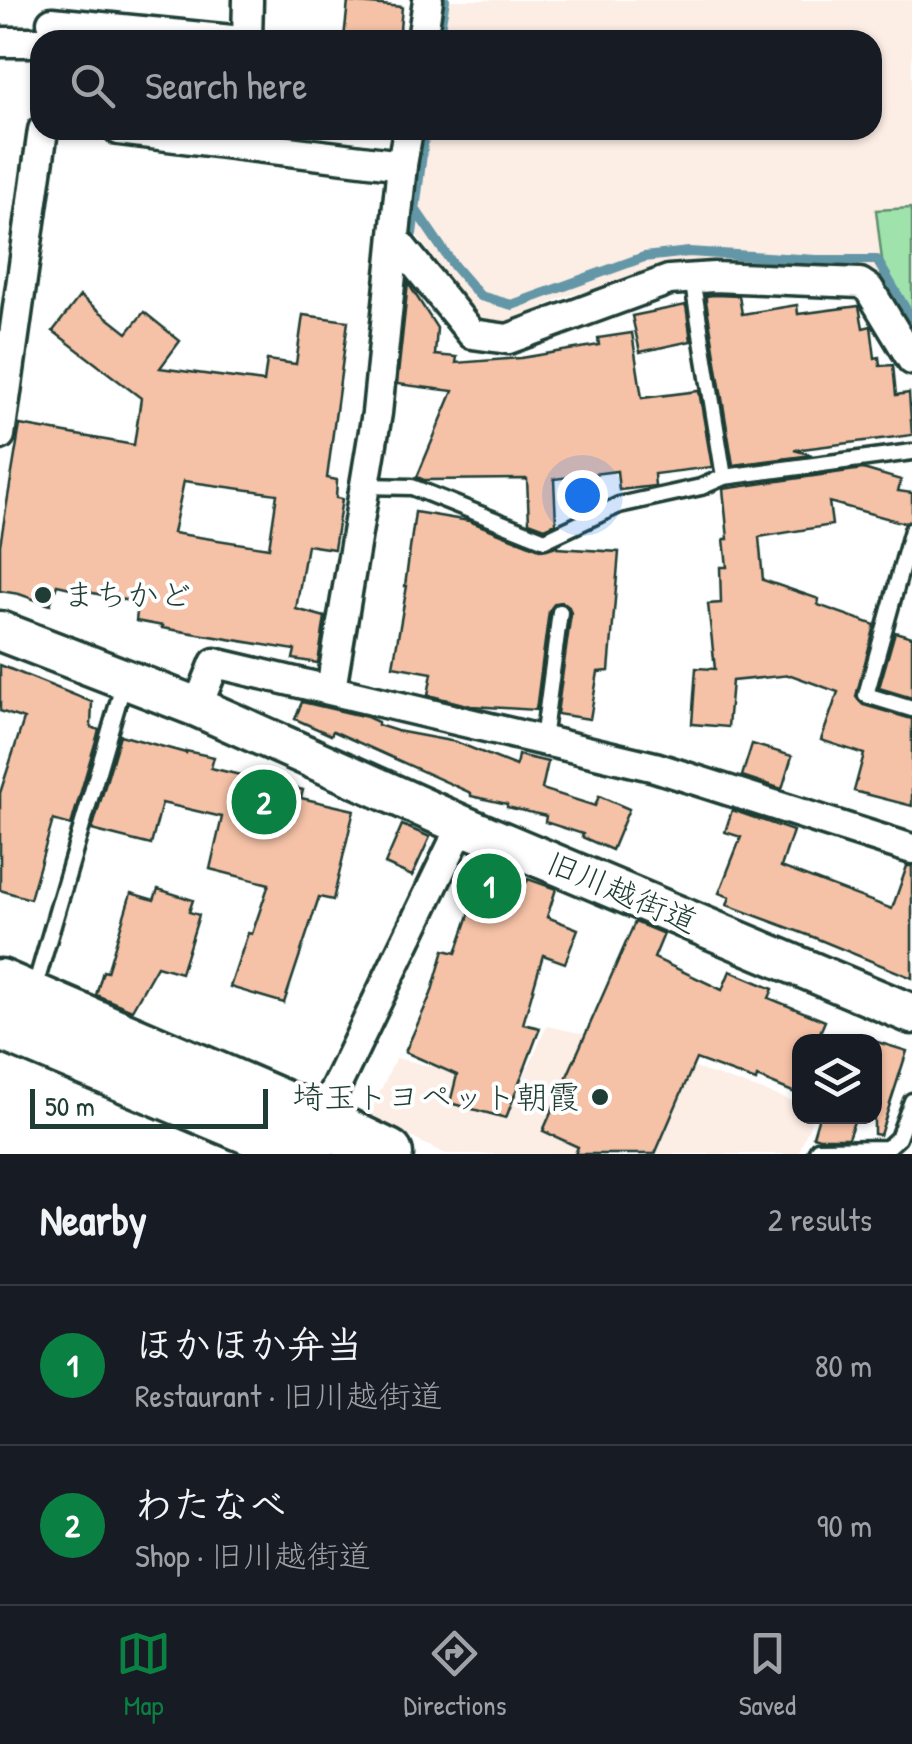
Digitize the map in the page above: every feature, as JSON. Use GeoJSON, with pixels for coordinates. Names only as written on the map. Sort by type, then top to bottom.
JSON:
{"type":"FeatureCollection","features":[{"type":"Feature","properties":{"kind":"highway"},"geometry":{"type":"LineString","coordinates":[[11,1002],[309,1145],[388,1154]]}},
{"type":"Feature","properties":{"kind":"main road","name":"旧川越街道"},"geometry":{"type":"LineString","coordinates":[[0,631],[197,707],[462,825],[912,1014]]}},
{"type":"Feature","properties":{"kind":"street"},"geometry":{"type":"LineString","coordinates":[[247,30],[248,0]]}},
{"type":"Feature","properties":{"kind":"street"},"geometry":{"type":"LineString","coordinates":[[424,30],[428,0]]}},
{"type":"Feature","properties":{"kind":"street"},"geometry":{"type":"LineString","coordinates":[[49,26],[101,30]]}},
{"type":"Feature","properties":{"kind":"street"},"geometry":{"type":"LineString","coordinates":[[0,42],[30,32]]}},
{"type":"Feature","properties":{"kind":"street"},"geometry":{"type":"LineString","coordinates":[[0,435],[6,356],[41,140]]}},
{"type":"Feature","properties":{"kind":"street"},"geometry":{"type":"LineString","coordinates":[[257,140],[402,165]]}},
{"type":"Feature","properties":{"kind":"street"},"geometry":{"type":"LineString","coordinates":[[331,689],[377,413],[406,140]]}},
{"type":"Feature","properties":{"kind":"street"},"geometry":{"type":"LineString","coordinates":[[394,239],[472,334],[508,339],[669,280],[860,283],[869,289],[912,360]]}},
{"type":"Feature","properties":{"kind":"street"},"geometry":{"type":"LineString","coordinates":[[197,707],[215,663],[655,766],[912,849]]}},
{"type":"Feature","properties":{"kind":"street"},"geometry":{"type":"LineString","coordinates":[[309,1145],[462,825]]}},
{"type":"Feature","properties":{"kind":"lane"},"geometry":{"type":"LineString","coordinates":[[692,278],[724,477]]}},
{"type":"Feature","properties":{"kind":"lane"},"geometry":{"type":"LineString","coordinates":[[364,486],[412,487],[545,540],[619,505],[701,487],[724,477],[912,452]]}},
{"type":"Feature","properties":{"kind":"lane"},"geometry":{"type":"LineString","coordinates":[[912,530],[866,694],[912,709]]}},
{"type":"Feature","properties":{"kind":"lane"},"geometry":{"type":"LineString","coordinates":[[543,740],[560,612]]}},
{"type":"Feature","properties":{"kind":"lane"},"geometry":{"type":"LineString","coordinates":[[11,1002],[125,679]]}},
{"type":"Feature","properties":{"kind":"lane"},"geometry":{"type":"LineString","coordinates":[[816,1154],[818,1150],[887,1148],[898,1138],[912,1101]]}},
{"type":"Feature","properties":{"kind":"shaded area"},"geometry":{"type":"Polygon","coordinates":[[[437,0],[912,0],[912,336],[873,270],[686,263],[561,298],[508,323],[477,317],[410,226],[419,140],[882,140],[882,30],[432,30],[437,0]]]}},
{"type":"Feature","properties":{"kind":"shaded area"},"geometry":{"type":"Polygon","coordinates":[[[547,1026],[612,1040],[792,1101],[792,1124],[810,1124],[798,1154],[446,1154],[368,1117],[396,1058],[519,1088],[547,1026]]]}},
{"type":"Feature","properties":{"kind":"green space"},"geometry":{"type":"Polygon","coordinates":[[[911,208],[912,339],[880,291],[885,285],[876,210],[911,208]]]}},
{"type":"Feature","properties":{"kind":"building"},"geometry":{"type":"Polygon","coordinates":[[[348,2],[402,7],[400,30],[345,30],[348,2]]]}},
{"type":"Feature","properties":{"kind":"building"},"geometry":{"type":"Polygon","coordinates":[[[408,283],[437,328],[435,355],[457,357],[456,363],[521,358],[599,345],[598,338],[632,333],[642,398],[699,391],[712,467],[654,474],[655,486],[619,490],[617,471],[554,479],[556,523],[545,528],[529,522],[527,479],[417,477],[453,391],[397,384],[408,283]]]}},
{"type":"Feature","properties":{"kind":"building"},"geometry":{"type":"Polygon","coordinates":[[[80,296],[127,333],[144,312],[180,341],[160,368],[264,382],[267,360],[296,364],[303,315],[348,321],[327,478],[337,480],[336,498],[342,499],[334,549],[307,545],[296,609],[325,617],[318,663],[293,659],[295,650],[136,621],[138,603],[57,585],[50,605],[0,591],[0,545],[20,425],[134,445],[141,398],[53,331],[80,296]],[[184,481],[173,533],[269,548],[277,494],[184,481]]]}},
{"type":"Feature","properties":{"kind":"building"},"geometry":{"type":"Polygon","coordinates":[[[706,296],[739,296],[742,314],[797,305],[798,314],[859,306],[863,328],[871,326],[875,358],[879,357],[880,366],[893,365],[896,395],[909,393],[912,435],[794,450],[812,455],[733,465],[706,301],[706,296]]]}},
{"type":"Feature","properties":{"kind":"building"},"geometry":{"type":"Polygon","coordinates":[[[686,305],[691,341],[640,352],[632,316],[686,305]]]}},
{"type":"Feature","properties":{"kind":"building"},"geometry":{"type":"Polygon","coordinates":[[[863,469],[901,480],[898,491],[912,493],[912,520],[904,523],[829,502],[832,525],[759,537],[763,580],[819,599],[818,605],[875,625],[856,697],[863,705],[912,719],[912,806],[854,791],[864,754],[821,740],[838,692],[791,675],[732,681],[728,727],[692,724],[696,668],[715,669],[708,604],[721,603],[720,567],[727,567],[723,489],[863,469]]]}},
{"type":"Feature","properties":{"kind":"building"},"geometry":{"type":"Polygon","coordinates":[[[415,512],[469,521],[542,550],[557,546],[619,552],[609,671],[598,672],[590,719],[557,714],[571,613],[562,602],[555,603],[549,611],[536,710],[471,706],[428,695],[432,673],[393,666],[415,512]]]}},
{"type":"Feature","properties":{"kind":"building"},"geometry":{"type":"Polygon","coordinates":[[[895,632],[912,637],[912,698],[879,688],[895,632]]]}},
{"type":"Feature","properties":{"kind":"building"},"geometry":{"type":"Polygon","coordinates":[[[0,665],[92,702],[91,727],[99,730],[71,825],[53,820],[30,899],[0,890],[0,793],[24,719],[0,711],[0,665]]]}},
{"type":"Feature","properties":{"kind":"building"},"geometry":{"type":"Polygon","coordinates":[[[302,702],[367,717],[397,731],[456,742],[516,766],[518,755],[548,762],[542,789],[595,806],[599,796],[629,809],[612,850],[582,837],[583,834],[545,822],[546,816],[471,796],[333,731],[331,735],[295,719],[302,702]]]}},
{"type":"Feature","properties":{"kind":"building"},"geometry":{"type":"Polygon","coordinates":[[[120,735],[214,757],[211,768],[303,790],[301,798],[354,810],[333,900],[319,897],[284,1003],[230,987],[269,884],[210,869],[222,817],[162,803],[151,845],[92,830],[120,735]]]}},
{"type":"Feature","properties":{"kind":"building"},"geometry":{"type":"Polygon","coordinates":[[[752,744],[792,756],[782,789],[742,776],[752,744]]]}},
{"type":"Feature","properties":{"kind":"building"},"geometry":{"type":"Polygon","coordinates":[[[732,810],[793,831],[781,867],[892,909],[907,866],[912,866],[912,978],[727,905],[730,897],[719,893],[741,837],[725,832],[732,810]]]}},
{"type":"Feature","properties":{"kind":"building"},"geometry":{"type":"Polygon","coordinates":[[[402,825],[430,837],[412,876],[385,864],[402,825]]]}},
{"type":"Feature","properties":{"kind":"building"},"geometry":{"type":"Polygon","coordinates":[[[485,868],[556,889],[547,917],[578,929],[565,963],[543,955],[523,1024],[540,1028],[506,1118],[450,1103],[457,1075],[405,1052],[431,994],[444,950],[456,953],[485,868]]]}},
{"type":"Feature","properties":{"kind":"building"},"geometry":{"type":"Polygon","coordinates":[[[158,889],[193,900],[189,912],[199,915],[181,973],[157,966],[132,1010],[96,995],[131,893],[154,900],[158,889]]]}},
{"type":"Feature","properties":{"kind":"building"},"geometry":{"type":"Polygon","coordinates":[[[635,922],[664,934],[654,958],[722,990],[730,971],[773,989],[769,998],[825,1021],[819,1034],[792,1034],[792,1092],[696,1059],[655,1154],[575,1154],[578,1147],[543,1131],[635,922]]]}},
{"type":"Feature","properties":{"kind":"building"},"geometry":{"type":"Polygon","coordinates":[[[882,1043],[907,1051],[880,1135],[874,1134],[874,1124],[882,1124],[882,1043]]]}},
{"type":"Feature","properties":{"kind":"building"},"geometry":{"type":"Polygon","coordinates":[[[817,1124],[853,1124],[848,1138],[813,1136],[817,1124]]]}},
{"type":"Feature","properties":{"kind":"waterway"},"geometry":{"type":"LineString","coordinates":[[440,30],[445,0]]}},
{"type":"Feature","properties":{"kind":"waterway"},"geometry":{"type":"LineString","coordinates":[[412,234],[424,140]]}},
{"type":"Feature","properties":{"kind":"waterway"},"geometry":{"type":"LineString","coordinates":[[415,209],[480,296],[512,305],[644,257],[689,252],[877,260],[912,320]]}},
{"type":"Feature","properties":{"kind":"place","name":"まちかど"},"geometry":{"type":"Point","coordinates":[43,595]}},
{"type":"Feature","properties":{"kind":"place","name":"わたなべ"},"geometry":{"type":"Point","coordinates":[264,802]}},
{"type":"Feature","properties":{"kind":"place","name":"ほかほか弁当"},"geometry":{"type":"Point","coordinates":[489,886]}},
{"type":"Feature","properties":{"kind":"place","name":"埼玉トヨペット朝霞"},"geometry":{"type":"Point","coordinates":[600,1097]}}]}
